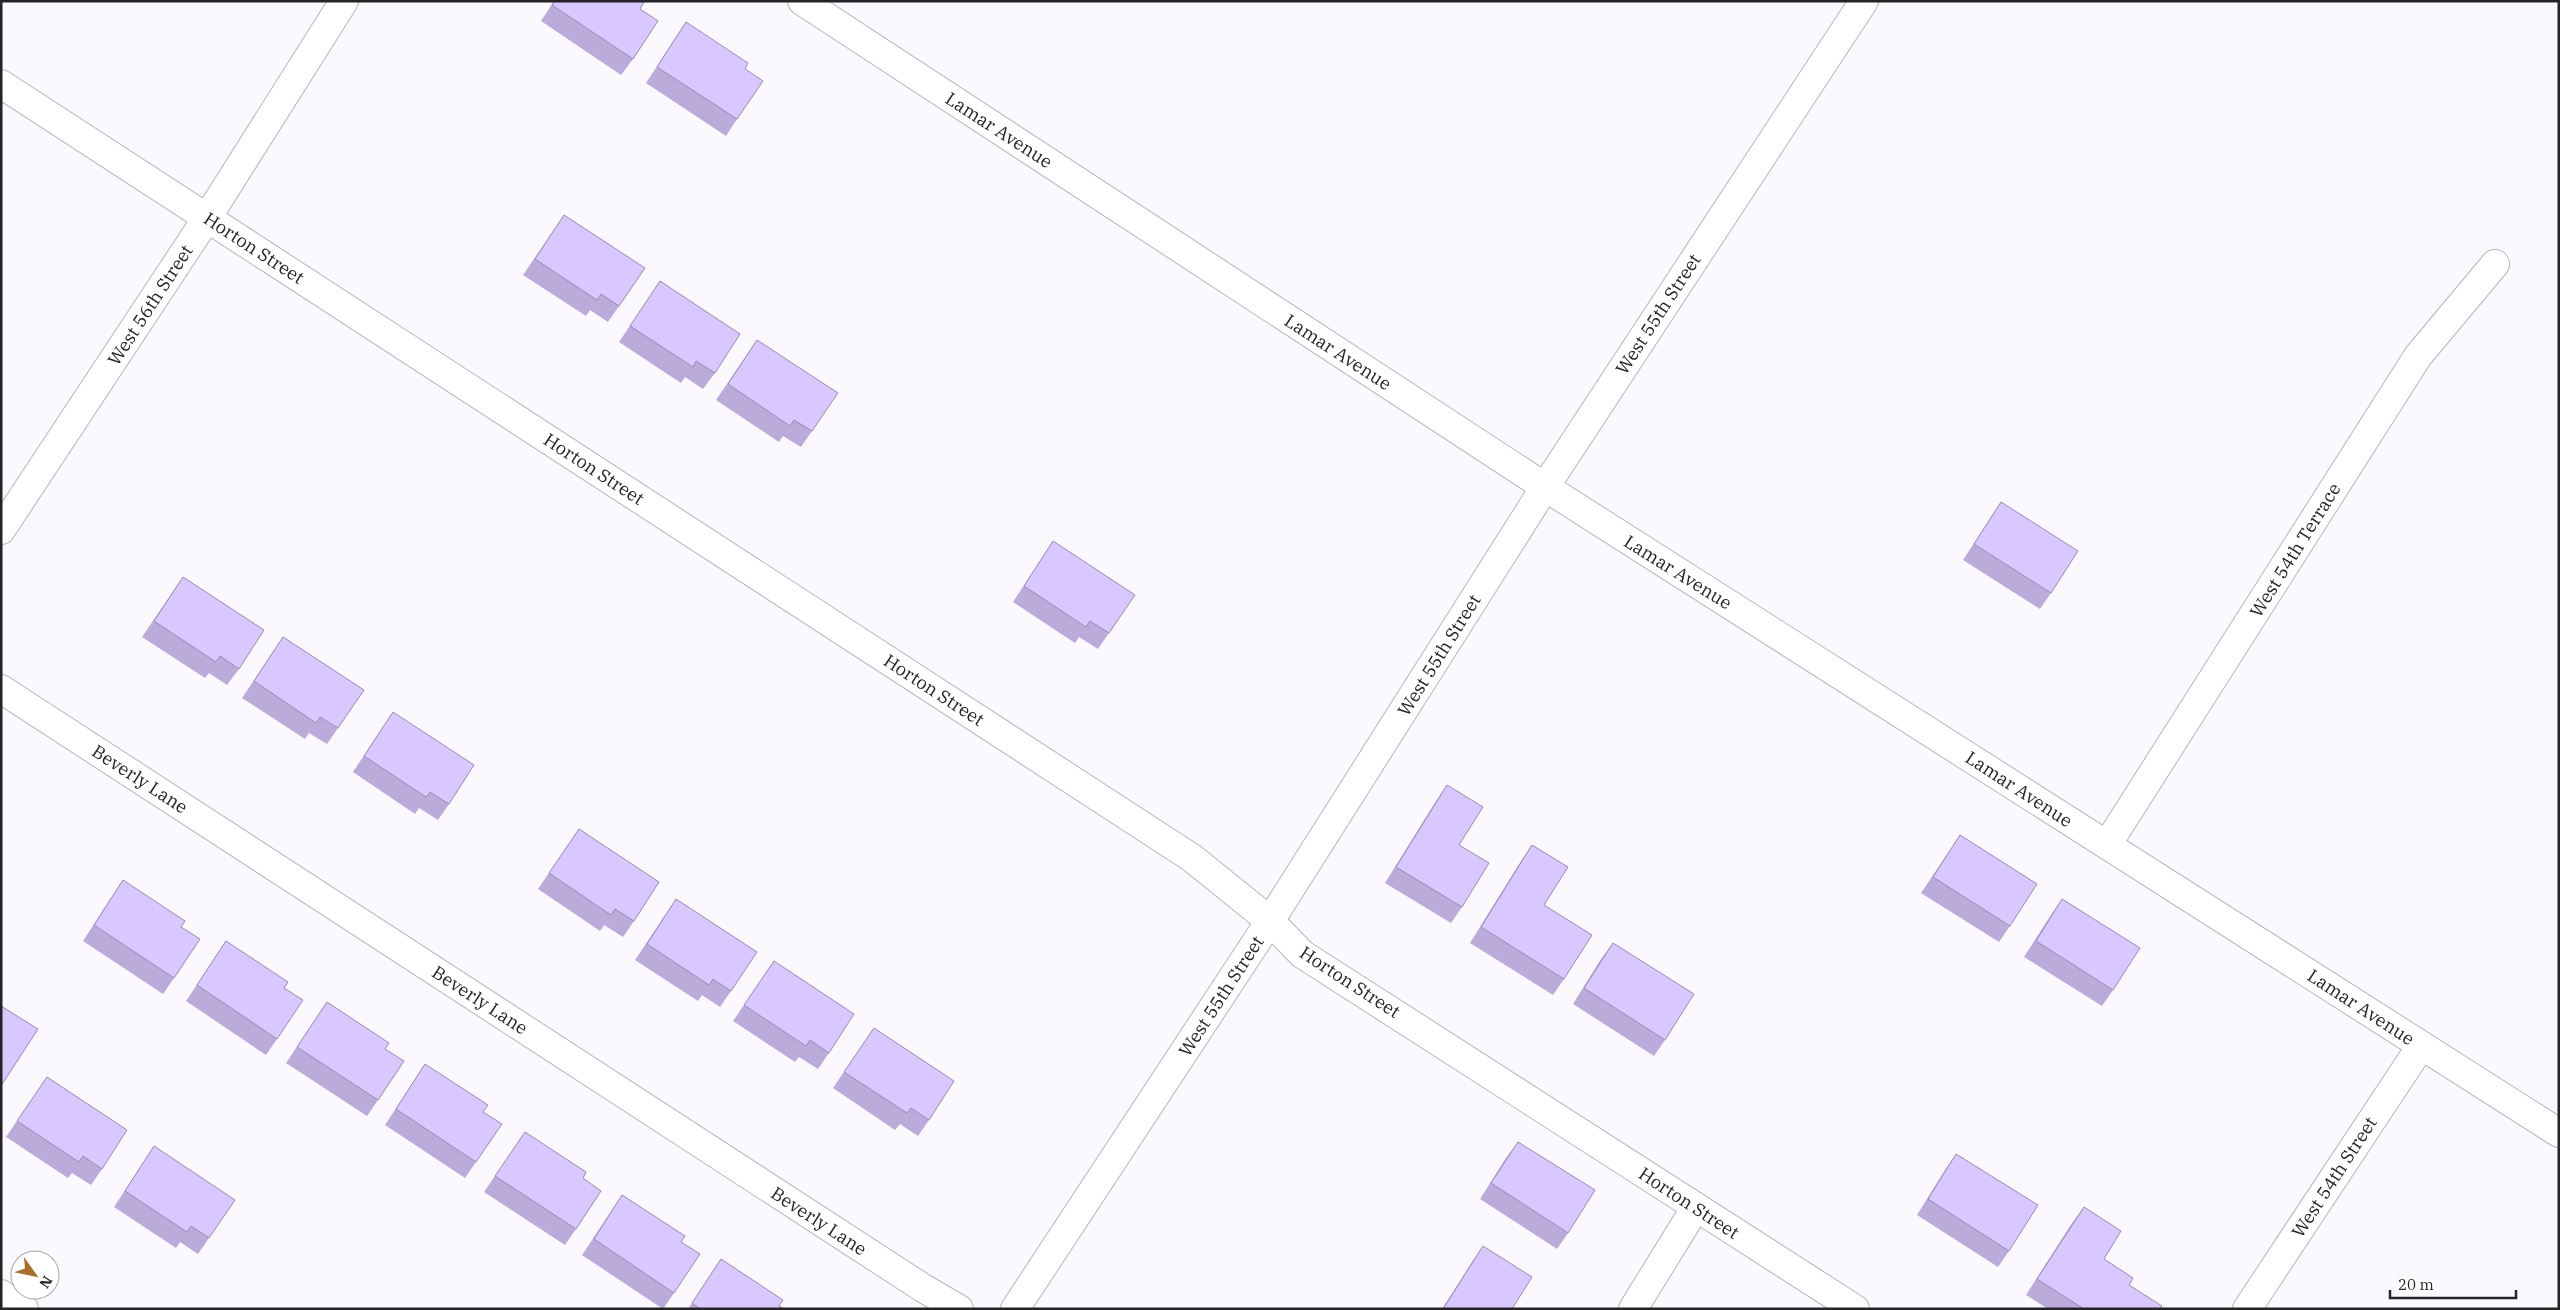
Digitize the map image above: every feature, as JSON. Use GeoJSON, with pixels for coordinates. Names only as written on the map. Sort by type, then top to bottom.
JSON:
{"type":"FeatureCollection","features":[{"type":"Feature","properties":{"kind":"street","name":"West 56th Street"},"geometry":{"type":"LineString","coordinates":[[1,530],[207,218],[344,1]]}},
{"type":"Feature","properties":{"kind":"street","name":"Lamar Avenue"},"geometry":{"type":"LineString","coordinates":[[802,1],[1545,487],[2559,1134]]}},
{"type":"Feature","properties":{"kind":"street","name":"West 55th Street"},"geometry":{"type":"LineString","coordinates":[[1015,1309],[1270,921],[1545,487],[1864,1]]}},
{"type":"Feature","properties":{"kind":"street","name":"Horton Street"},"geometry":{"type":"LineString","coordinates":[[1,84],[1192,858],[1270,921],[1302,954],[1856,1309]]}},
{"type":"Feature","properties":{"kind":"street","name":"West 54th Terrace"},"geometry":{"type":"LineString","coordinates":[[2107,845],[2418,356],[2495,264]]}},
{"type":"Feature","properties":{"kind":"street","name":"Beverly Lane"},"geometry":{"type":"LineString","coordinates":[[1,689],[923,1288],[959,1309]]}},
{"type":"Feature","properties":{"kind":"street","name":"West 54th Street"},"geometry":{"type":"LineString","coordinates":[[2247,1309],[2420,1046]]}},
{"type":"Feature","properties":{"kind":"street"},"geometry":{"type":"LineString","coordinates":[[1633,1309],[1696,1208]]}},
{"type":"Feature","properties":{"kind":"street"},"geometry":{"type":"LineString","coordinates":[[1,1294],[24,1309]]}},
{"type":"Feature","properties":{"kind":"building"},"geometry":{"type":"Polygon","coordinates":[[[555,1],[642,1],[644,2],[640,9],[658,21],[633,59],[552,5],[555,1]]]}},
{"type":"Feature","properties":{"kind":"building"},"geometry":{"type":"Polygon","coordinates":[[[686,22],[748,63],[745,69],[763,81],[737,119],[657,67],[686,22]]]}},
{"type":"Feature","properties":{"kind":"building"},"geometry":{"type":"Polygon","coordinates":[[[564,215],[645,268],[619,306],[601,294],[597,300],[535,259],[564,215]]]}},
{"type":"Feature","properties":{"kind":"building"},"geometry":{"type":"Polygon","coordinates":[[[660,281],[740,334],[715,373],[696,361],[693,367],[630,326],[660,281]]]}},
{"type":"Feature","properties":{"kind":"building"},"geometry":{"type":"Polygon","coordinates":[[[757,340],[838,393],[812,431],[794,420],[790,426],[728,384],[757,340]]]}},
{"type":"Feature","properties":{"kind":"building"},"geometry":{"type":"Polygon","coordinates":[[[2001,502],[2078,551],[2051,593],[1974,544],[2001,502]]]}},
{"type":"Feature","properties":{"kind":"building"},"geometry":{"type":"Polygon","coordinates":[[[1053,541],[1135,595],[1109,633],[1090,621],[1086,627],[1024,586],[1053,541]]]}},
{"type":"Feature","properties":{"kind":"building"},"geometry":{"type":"Polygon","coordinates":[[[183,577],[264,630],[239,669],[220,656],[216,662],[154,621],[183,577]]]}},
{"type":"Feature","properties":{"kind":"building"},"geometry":{"type":"Polygon","coordinates":[[[283,637],[364,690],[338,728],[320,717],[316,723],[254,681],[283,637]]]}},
{"type":"Feature","properties":{"kind":"building"},"geometry":{"type":"Polygon","coordinates":[[[393,712],[474,765],[449,804],[430,792],[426,797],[364,756],[393,712]]]}},
{"type":"Feature","properties":{"kind":"building"},"geometry":{"type":"Polygon","coordinates":[[[1447,785],[1483,807],[1459,845],[1489,863],[1462,907],[1396,867],[1447,785]]]}},
{"type":"Feature","properties":{"kind":"building"},"geometry":{"type":"Polygon","coordinates":[[[579,829],[659,882],[634,921],[615,909],[611,915],[549,873],[579,829]]]}},
{"type":"Feature","properties":{"kind":"building"},"geometry":{"type":"Polygon","coordinates":[[[1960,835],[2037,884],[2010,926],[1933,877],[1960,835]]]}},
{"type":"Feature","properties":{"kind":"building"},"geometry":{"type":"Polygon","coordinates":[[[1532,845],[1568,867],[1544,905],[1592,935],[1564,979],[1481,927],[1532,845]]]}},
{"type":"Feature","properties":{"kind":"building"},"geometry":{"type":"Polygon","coordinates":[[[123,880],[185,921],[181,927],[200,939],[174,978],[94,925],[123,880]]]}},
{"type":"Feature","properties":{"kind":"building"},"geometry":{"type":"Polygon","coordinates":[[[676,899],[757,952],[731,991],[713,979],[709,985],[647,944],[676,899]]]}},
{"type":"Feature","properties":{"kind":"building"},"geometry":{"type":"Polygon","coordinates":[[[2062,899],[2140,948],[2113,990],[2036,941],[2062,899]]]}},
{"type":"Feature","properties":{"kind":"building"},"geometry":{"type":"Polygon","coordinates":[[[226,941],[288,982],[284,988],[303,1000],[277,1039],[197,985],[226,941]]]}},
{"type":"Feature","properties":{"kind":"building"},"geometry":{"type":"Polygon","coordinates":[[[1613,943],[1694,994],[1665,1040],[1584,988],[1613,943]]]}},
{"type":"Feature","properties":{"kind":"building"},"geometry":{"type":"Polygon","coordinates":[[[774,961],[854,1014],[829,1053],[810,1040],[806,1046],[744,1005],[774,961]]]}},
{"type":"Feature","properties":{"kind":"building"},"geometry":{"type":"Polygon","coordinates":[[[327,1002],[389,1043],[385,1049],[404,1061],[378,1100],[297,1047],[327,1002]]]}},
{"type":"Feature","properties":{"kind":"building"},"geometry":{"type":"Polygon","coordinates":[[[1,1006],[38,1029],[1,1086],[1,1006]]]}},
{"type":"Feature","properties":{"kind":"building"},"geometry":{"type":"Polygon","coordinates":[[[874,1028],[954,1081],[929,1120],[911,1108],[907,1113],[844,1072],[874,1028]]]}},
{"type":"Feature","properties":{"kind":"building"},"geometry":{"type":"Polygon","coordinates":[[[425,1064],[488,1105],[483,1112],[502,1124],[476,1162],[396,1109],[425,1064]]]}},
{"type":"Feature","properties":{"kind":"building"},"geometry":{"type":"Polygon","coordinates":[[[47,1077],[127,1130],[102,1169],[83,1156],[79,1162],[17,1121],[47,1077]]]}},
{"type":"Feature","properties":{"kind":"building"},"geometry":{"type":"Polygon","coordinates":[[[525,1132],[586,1172],[583,1178],[601,1191],[576,1229],[495,1176],[525,1132]]]}},
{"type":"Feature","properties":{"kind":"building"},"geometry":{"type":"Polygon","coordinates":[[[1518,1142],[1595,1190],[1568,1233],[1491,1183],[1518,1142]]]}},
{"type":"Feature","properties":{"kind":"building"},"geometry":{"type":"Polygon","coordinates":[[[154,1146],[235,1200],[209,1238],[191,1226],[187,1232],[125,1191],[154,1146]]]}},
{"type":"Feature","properties":{"kind":"building"},"geometry":{"type":"Polygon","coordinates":[[[1956,1154],[2038,1205],[2009,1251],[1928,1199],[1956,1154]]]}},
{"type":"Feature","properties":{"kind":"building"},"geometry":{"type":"Polygon","coordinates":[[[622,1195],[685,1236],[681,1242],[700,1254],[674,1293],[594,1239],[622,1195]]]}},
{"type":"Feature","properties":{"kind":"building"},"geometry":{"type":"Polygon","coordinates":[[[2084,1207],[2121,1231],[2104,1259],[2133,1278],[2129,1285],[2162,1306],[2160,1309],[2084,1309],[2037,1279],[2084,1207]]]}},
{"type":"Feature","properties":{"kind":"building"},"geometry":{"type":"Polygon","coordinates":[[[1483,1246],[1532,1277],[1512,1309],[1443,1309],[1483,1246]]]}},
{"type":"Feature","properties":{"kind":"building"},"geometry":{"type":"Polygon","coordinates":[[[721,1259],[783,1300],[779,1306],[784,1309],[700,1309],[692,1303],[721,1259]]]}}]}
